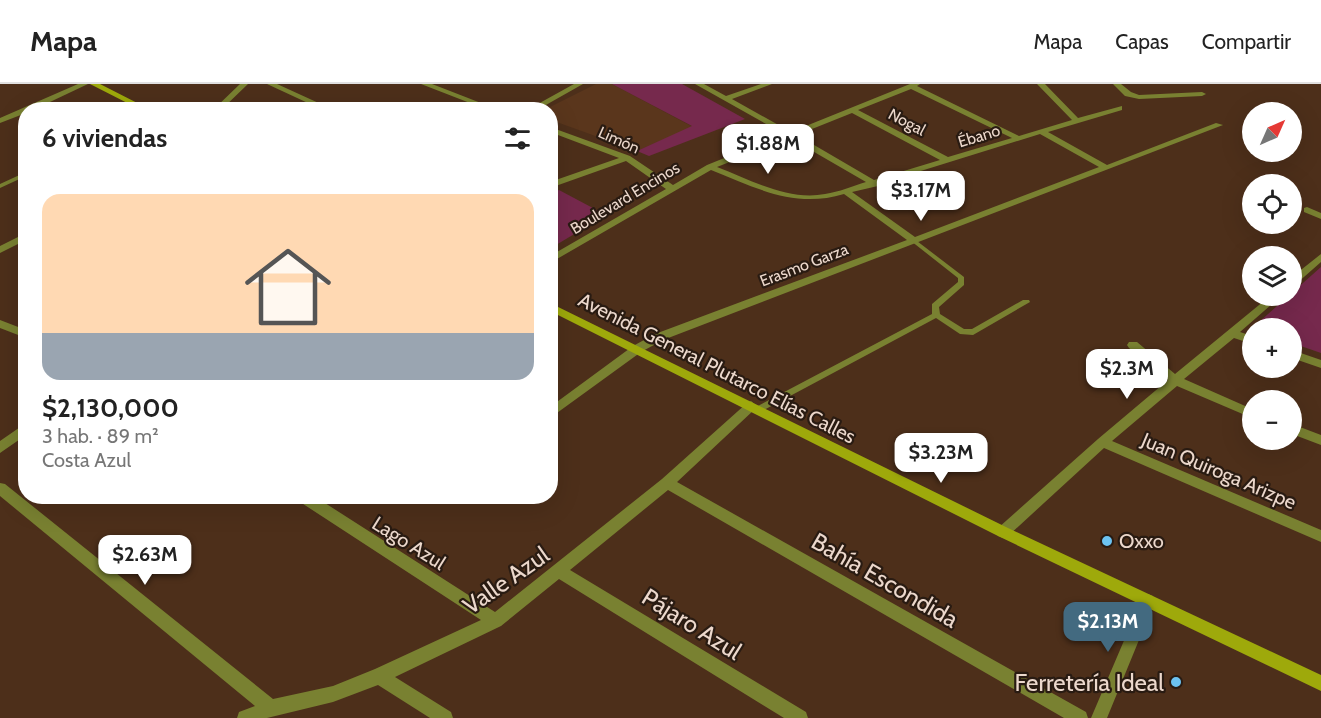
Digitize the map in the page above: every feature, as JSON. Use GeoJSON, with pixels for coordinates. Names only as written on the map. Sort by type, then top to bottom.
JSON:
{"type":"FeatureCollection","features":[{"type":"Feature","properties":{"kind":"street"},"geometry":{"type":"LineString","coordinates":[[44,102],[84,84]]}},
{"type":"Feature","properties":{"kind":"street"},"geometry":{"type":"LineString","coordinates":[[94,84],[131,102]]}},
{"type":"Feature","properties":{"kind":"street"},"geometry":{"type":"LineString","coordinates":[[224,102],[243,84]]}},
{"type":"Feature","properties":{"kind":"street"},"geometry":{"type":"LineString","coordinates":[[271,84],[313,102]]}},
{"type":"Feature","properties":{"kind":"street"},"geometry":{"type":"LineString","coordinates":[[425,84],[474,102]]}},
{"type":"Feature","properties":{"kind":"street"},"geometry":{"type":"LineString","coordinates":[[545,102],[579,84]]}},
{"type":"Feature","properties":{"kind":"street"},"geometry":{"type":"LineString","coordinates":[[699,84],[875,184]]}},
{"type":"Feature","properties":{"kind":"street"},"geometry":{"type":"LineString","coordinates":[[725,99],[768,84]]}},
{"type":"Feature","properties":{"kind":"street"},"geometry":{"type":"LineString","coordinates":[[1041,84],[1076,120]]}},
{"type":"Feature","properties":{"kind":"street"},"geometry":{"type":"LineString","coordinates":[[1117,84],[1133,96],[1202,94]]}},
{"type":"Feature","properties":{"kind":"street"},"geometry":{"type":"LineString","coordinates":[[913,85],[1020,139]]}},
{"type":"Feature","properties":{"kind":"street","name":"Boulevard Encinos"},"geometry":{"type":"LineString","coordinates":[[558,255],[710,166],[913,85]]}},
{"type":"Feature","properties":{"kind":"street","name":"Ébano"},"geometry":{"type":"LineString","coordinates":[[710,166],[797,198],[812,199],[875,184],[1119,108]]}},
{"type":"Feature","properties":{"kind":"street","name":"Nogal"},"geometry":{"type":"LineString","coordinates":[[851,110],[948,161]]}},
{"type":"Feature","properties":{"kind":"street"},"geometry":{"type":"LineString","coordinates":[[0,121],[18,113]]}},
{"type":"Feature","properties":{"kind":"street","name":"Erasmo Garza"},"geometry":{"type":"LineString","coordinates":[[558,408],[637,349],[680,328],[1219,125]]}},
{"type":"Feature","properties":{"kind":"street","name":"Limón"},"geometry":{"type":"LineString","coordinates":[[558,132],[627,158],[671,188]]}},
{"type":"Feature","properties":{"kind":"street"},"geometry":{"type":"LineString","coordinates":[[1042,132],[1105,167]]}},
{"type":"Feature","properties":{"kind":"street"},"geometry":{"type":"LineString","coordinates":[[558,182],[627,158]]}},
{"type":"Feature","properties":{"kind":"street"},"geometry":{"type":"LineString","coordinates":[[847,192],[913,240]]}},
{"type":"Feature","properties":{"kind":"street"},"geometry":{"type":"LineString","coordinates":[[1307,210],[1321,216]]}},
{"type":"Feature","properties":{"kind":"street"},"geometry":{"type":"LineString","coordinates":[[0,250],[18,240]]}},
{"type":"Feature","properties":{"kind":"street"},"geometry":{"type":"LineString","coordinates":[[1302,273],[1321,257]]}},
{"type":"Feature","properties":{"kind":"street"},"geometry":{"type":"LineString","coordinates":[[1003,532],[1102,442],[1264,306]]}},
{"type":"Feature","properties":{"kind":"street","name":"Avenida General Plutarco Elías Calles"},"geometry":{"type":"LineString","coordinates":[[558,310],[1003,532],[1321,683]]}},
{"type":"Feature","properties":{"kind":"street"},"geometry":{"type":"LineString","coordinates":[[0,324],[18,331]]}},
{"type":"Feature","properties":{"kind":"street"},"geometry":{"type":"LineString","coordinates":[[1232,333],[1242,336]]}},
{"type":"Feature","properties":{"kind":"street"},"geometry":{"type":"LineString","coordinates":[[1133,345],[1175,380],[1242,410]]}},
{"type":"Feature","properties":{"kind":"street"},"geometry":{"type":"LineString","coordinates":[[1302,357],[1321,364]]}},
{"type":"Feature","properties":{"kind":"street","name":"Valle Azul"},"geometry":{"type":"LineString","coordinates":[[245,718],[271,708],[333,694],[379,676],[496,621],[666,483],[754,408]]}},
{"type":"Feature","properties":{"kind":"street"},"geometry":{"type":"LineString","coordinates":[[1302,433],[1321,440]]}},
{"type":"Feature","properties":{"kind":"street"},"geometry":{"type":"LineString","coordinates":[[0,448],[18,434]]}},
{"type":"Feature","properties":{"kind":"street","name":"Juan Quiroga Arizpe"},"geometry":{"type":"LineString","coordinates":[[1102,442],[1321,536]]}},
{"type":"Feature","properties":{"kind":"street","name":"Bahía Escondida"},"geometry":{"type":"LineString","coordinates":[[666,483],[1080,718]]}},
{"type":"Feature","properties":{"kind":"street"},"geometry":{"type":"LineString","coordinates":[[0,488],[18,503]]}},
{"type":"Feature","properties":{"kind":"street"},"geometry":{"type":"LineString","coordinates":[[19,504],[271,708]]}},
{"type":"Feature","properties":{"kind":"street","name":"Lago Azul"},"geometry":{"type":"LineString","coordinates":[[314,504],[496,621]]}},
{"type":"Feature","properties":{"kind":"street","name":"Pájaro Azul"},"geometry":{"type":"LineString","coordinates":[[559,571],[800,718]]}},
{"type":"Feature","properties":{"kind":"street"},"geometry":{"type":"LineString","coordinates":[[1099,718],[1148,601]]}},
{"type":"Feature","properties":{"kind":"street"},"geometry":{"type":"LineString","coordinates":[[379,676],[445,718]]}},
{"type":"Feature","properties":{"kind":"lane"},"geometry":{"type":"LineString","coordinates":[[0,186],[18,178]]}},
{"type":"Feature","properties":{"kind":"lane"},"geometry":{"type":"LineString","coordinates":[[913,240],[961,277],[962,283],[935,306],[936,315]]}},
{"type":"Feature","properties":{"kind":"lane"},"geometry":{"type":"LineString","coordinates":[[936,315],[963,332],[973,332],[1026,302]]}},
{"type":"Feature","properties":{"kind":"lane"},"geometry":{"type":"LineString","coordinates":[[754,408],[936,315]]}},
{"type":"Feature","properties":{"kind":"shaded area"},"geometry":{"type":"Polygon","coordinates":[[[596,84],[612,84],[693,127],[637,151],[558,123],[558,103],[596,84]]]}},
{"type":"Feature","properties":{"kind":"shaded area"},"geometry":{"type":"Polygon","coordinates":[[[612,84],[682,84],[745,119],[649,156],[637,151],[692,126],[612,84]]]}},
{"type":"Feature","properties":{"kind":"shaded area"},"geometry":{"type":"Polygon","coordinates":[[[559,190],[606,215],[558,244],[559,190]]]}},
{"type":"Feature","properties":{"kind":"shaded area"},"geometry":{"type":"Polygon","coordinates":[[[1321,267],[1321,353],[1302,346],[1302,318],[1263,318],[1277,306],[1302,306],[1302,284],[1321,267]]]}},
{"type":"Feature","properties":{"kind":"place","name":"Oxxo"},"geometry":{"type":"Point","coordinates":[1107,541]}},
{"type":"Feature","properties":{"kind":"place","name":"Ferretería Ideal"},"geometry":{"type":"Point","coordinates":[1176,682]}}]}
